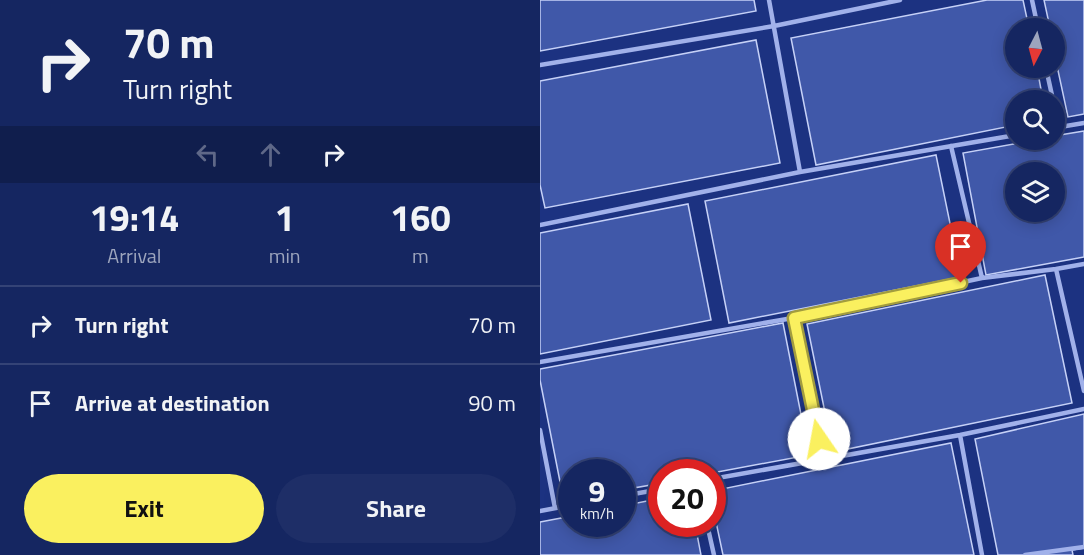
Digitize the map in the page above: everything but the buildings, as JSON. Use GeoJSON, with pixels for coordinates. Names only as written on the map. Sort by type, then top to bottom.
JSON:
{"type":"FeatureCollection","features":[{"type":"Feature","properties":{"kind":"lane"},"geometry":{"type":"LineString","coordinates":[[769,0],[800,172]]}},
{"type":"Feature","properties":{"kind":"lane"},"geometry":{"type":"LineString","coordinates":[[540,65],[774,26],[900,0]]}},
{"type":"Feature","properties":{"kind":"lane"},"geometry":{"type":"LineString","coordinates":[[1032,0],[1036,18]]}},
{"type":"Feature","properties":{"kind":"lane"},"geometry":{"type":"LineString","coordinates":[[1065,126],[1084,123]]}},
{"type":"Feature","properties":{"kind":"lane"},"geometry":{"type":"LineString","coordinates":[[540,225],[800,172],[1005,137]]}},
{"type":"Feature","properties":{"kind":"lane"},"geometry":{"type":"LineString","coordinates":[[951,146],[982,278]]}},
{"type":"Feature","properties":{"kind":"lane"},"geometry":{"type":"LineString","coordinates":[[540,362],[794,318],[982,278],[1084,264]]}},
{"type":"Feature","properties":{"kind":"lane"},"geometry":{"type":"LineString","coordinates":[[1056,268],[1084,391]]}},
{"type":"Feature","properties":{"kind":"lane"},"geometry":{"type":"LineString","coordinates":[[794,318],[824,459]]}},
{"type":"Feature","properties":{"kind":"lane"},"geometry":{"type":"LineString","coordinates":[[726,476],[960,435],[1084,409]]}},
{"type":"Feature","properties":{"kind":"lane"},"geometry":{"type":"LineString","coordinates":[[540,430],[555,508]]}},
{"type":"Feature","properties":{"kind":"lane"},"geometry":{"type":"LineString","coordinates":[[960,435],[982,555]]}},
{"type":"Feature","properties":{"kind":"lane"},"geometry":{"type":"LineString","coordinates":[[540,511],[558,507]]}},
{"type":"Feature","properties":{"kind":"lane"},"geometry":{"type":"LineString","coordinates":[[710,537],[714,555]]}},
{"type":"Feature","properties":{"kind":"lane"},"geometry":{"type":"LineString","coordinates":[[1025,555],[1084,547]]}},
{"type":"Feature","properties":{"kind":"route"},"geometry":{"type":"LineString","coordinates":[[819,439],[794,318],[961,283]]}}]}
